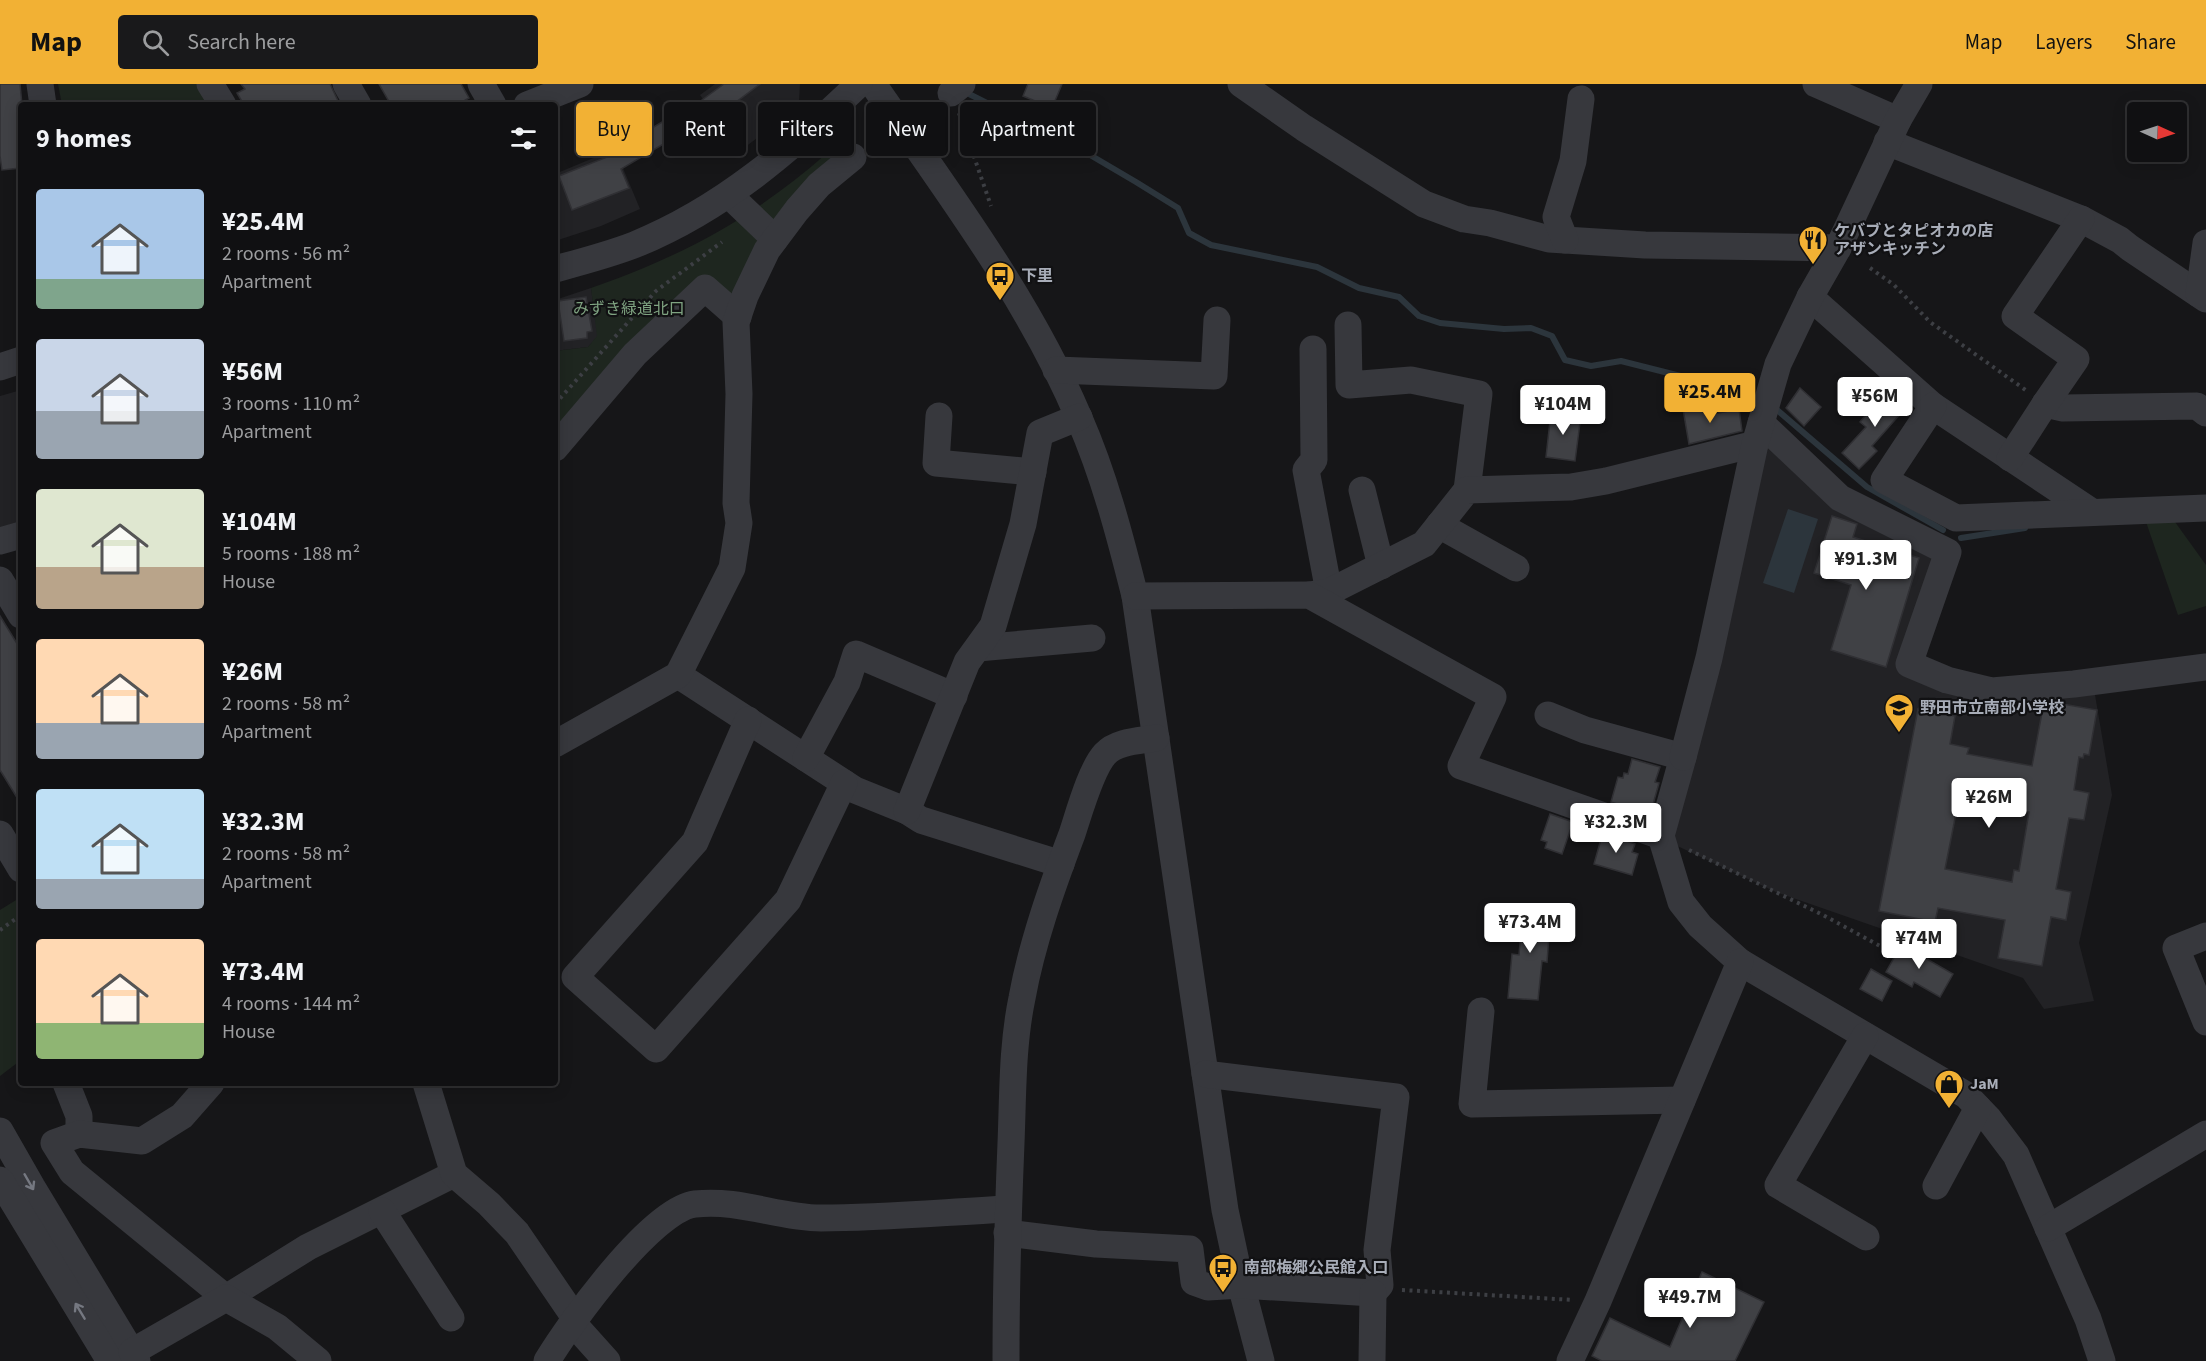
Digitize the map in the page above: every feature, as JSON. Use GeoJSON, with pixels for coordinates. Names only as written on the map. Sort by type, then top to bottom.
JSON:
{"type":"FeatureCollection","features":[{"type":"Feature","properties":{"kind":"street"},"geometry":{"type":"LineString","coordinates":[[40,84],[43,102]]}},
{"type":"Feature","properties":{"kind":"street"},"geometry":{"type":"LineString","coordinates":[[210,84],[221,102]]}},
{"type":"Feature","properties":{"kind":"street"},"geometry":{"type":"LineString","coordinates":[[346,84],[356,102]]}},
{"type":"Feature","properties":{"kind":"street"},"geometry":{"type":"LineString","coordinates":[[480,84],[491,102]]}},
{"type":"Feature","properties":{"kind":"street"},"geometry":{"type":"LineString","coordinates":[[535,102],[580,84]]}},
{"type":"Feature","properties":{"kind":"street"},"geometry":{"type":"LineString","coordinates":[[558,268],[634,245],[729,195],[795,144],[859,84]]}},
{"type":"Feature","properties":{"kind":"street"},"geometry":{"type":"LineString","coordinates":[[873,84],[1020,304],[1056,369],[1079,417],[1113,512],[1135,596],[1225,1210],[1241,1285],[1261,1361]]}},
{"type":"Feature","properties":{"kind":"street"},"geometry":{"type":"LineString","coordinates":[[1241,84],[1304,128],[1424,204],[1464,219],[1549,239],[1645,245],[1838,248]]}},
{"type":"Feature","properties":{"kind":"street"},"geometry":{"type":"LineString","coordinates":[[1816,84],[1893,131],[2081,219],[2120,240],[2202,296],[2206,243]]}},
{"type":"Feature","properties":{"kind":"street"},"geometry":{"type":"LineString","coordinates":[[1918,84],[1778,364],[1739,511],[1709,658],[1661,836],[1681,902],[1700,926],[1740,962],[1966,1095],[1978,1108],[2016,1155],[2088,1319],[2102,1361]]}},
{"type":"Feature","properties":{"kind":"street"},"geometry":{"type":"LineString","coordinates":[[1565,240],[1556,217],[1573,161],[1581,99]]}},
{"type":"Feature","properties":{"kind":"street"},"geometry":{"type":"LineString","coordinates":[[558,742],[678,675],[732,568],[739,523],[736,503],[739,394],[738,317],[745,296],[767,250],[819,185],[853,157]]}},
{"type":"Feature","properties":{"kind":"street"},"geometry":{"type":"LineString","coordinates":[[729,195],[776,239]]}},
{"type":"Feature","properties":{"kind":"street"},"geometry":{"type":"LineString","coordinates":[[2010,459],[2044,404],[2076,359],[2015,316],[2081,219]]}},
{"type":"Feature","properties":{"kind":"street"},"geometry":{"type":"LineString","coordinates":[[558,444],[635,354],[705,288],[738,317]]}},
{"type":"Feature","properties":{"kind":"street"},"geometry":{"type":"LineString","coordinates":[[1810,297],[1933,406],[2092,512]]}},
{"type":"Feature","properties":{"kind":"street"},"geometry":{"type":"LineString","coordinates":[[1056,369],[1214,376],[1216,320]]}},
{"type":"Feature","properties":{"kind":"street"},"geometry":{"type":"LineString","coordinates":[[1135,596],[1319,594],[1424,544],[1467,490],[1479,394],[1411,380],[1349,385],[1348,325]]}},
{"type":"Feature","properties":{"kind":"street"},"geometry":{"type":"LineString","coordinates":[[1313,348],[1314,460],[1306,470],[1319,594]]}},
{"type":"Feature","properties":{"kind":"street"},"geometry":{"type":"LineString","coordinates":[[0,367],[18,361]]}},
{"type":"Feature","properties":{"kind":"street"},"geometry":{"type":"LineString","coordinates":[[2044,404],[2063,408],[2197,406],[2206,413]]}},
{"type":"Feature","properties":{"kind":"street"},"geometry":{"type":"LineString","coordinates":[[1933,406],[1884,480],[1956,518],[2206,508]]}},
{"type":"Feature","properties":{"kind":"street"},"geometry":{"type":"LineString","coordinates":[[939,416],[936,463],[1033,472]]}},
{"type":"Feature","properties":{"kind":"street"},"geometry":{"type":"LineString","coordinates":[[907,811],[968,662],[993,626],[1023,524],[1040,433],[1079,417]]}},
{"type":"Feature","properties":{"kind":"street"},"geometry":{"type":"LineString","coordinates":[[1467,490],[1582,485],[1758,434]]}},
{"type":"Feature","properties":{"kind":"street"},"geometry":{"type":"LineString","coordinates":[[1758,434],[1840,498],[1948,552]]}},
{"type":"Feature","properties":{"kind":"street"},"geometry":{"type":"LineString","coordinates":[[1362,490],[1381,566]]}},
{"type":"Feature","properties":{"kind":"street"},"geometry":{"type":"LineString","coordinates":[[1956,518],[1951,531],[1948,552],[1909,664],[1947,680],[1992,691],[2074,684],[2206,667]]}},
{"type":"Feature","properties":{"kind":"street"},"geometry":{"type":"LineString","coordinates":[[1439,525],[1516,568]]}},
{"type":"Feature","properties":{"kind":"street"},"geometry":{"type":"LineString","coordinates":[[0,541],[18,536]]}},
{"type":"Feature","properties":{"kind":"street"},"geometry":{"type":"LineString","coordinates":[[0,580],[18,610]]}},
{"type":"Feature","properties":{"kind":"street"},"geometry":{"type":"LineString","coordinates":[[1319,594],[1492,697],[1461,766],[1661,836]]}},
{"type":"Feature","properties":{"kind":"street"},"geometry":{"type":"LineString","coordinates":[[978,648],[1092,639]]}},
{"type":"Feature","properties":{"kind":"street"},"geometry":{"type":"LineString","coordinates":[[806,758],[847,682],[856,654],[954,696]]}},
{"type":"Feature","properties":{"kind":"street"},"geometry":{"type":"LineString","coordinates":[[678,675],[855,790],[907,811],[921,820],[1061,864]]}},
{"type":"Feature","properties":{"kind":"street"},"geometry":{"type":"LineString","coordinates":[[1548,715],[1585,730],[1683,757]]}},
{"type":"Feature","properties":{"kind":"street"},"geometry":{"type":"LineString","coordinates":[[748,720],[695,842],[575,977],[656,1049],[788,900],[844,783]]}},
{"type":"Feature","properties":{"kind":"street"},"geometry":{"type":"LineString","coordinates":[[1006,1361],[1014,1043],[1033,952],[1061,864],[1096,769],[1105,754],[1127,743],[1156,738]]}},
{"type":"Feature","properties":{"kind":"street"},"geometry":{"type":"LineString","coordinates":[[0,834],[18,864]]}},
{"type":"Feature","properties":{"kind":"street"},"geometry":{"type":"LineString","coordinates":[[2206,936],[2176,948],[2206,1022]]}},
{"type":"Feature","properties":{"kind":"street"},"geometry":{"type":"LineString","coordinates":[[1573,1360],[1740,962]]}},
{"type":"Feature","properties":{"kind":"street"},"geometry":{"type":"LineString","coordinates":[[1481,1011],[1472,1104],[1682,1100]]}},
{"type":"Feature","properties":{"kind":"street"},"geometry":{"type":"LineString","coordinates":[[1865,1036],[1778,1185],[1866,1237]]}},
{"type":"Feature","properties":{"kind":"street"},"geometry":{"type":"LineString","coordinates":[[1205,1074],[1396,1096],[1377,1250],[1372,1361]]}},
{"type":"Feature","properties":{"kind":"street"},"geometry":{"type":"LineString","coordinates":[[67,1086],[79,1116],[79,1134]]}},
{"type":"Feature","properties":{"kind":"street"},"geometry":{"type":"LineString","coordinates":[[208,1086],[182,1116],[142,1141],[79,1134],[54,1143],[72,1172],[226,1298],[277,1328],[318,1361]]}},
{"type":"Feature","properties":{"kind":"street"},"geometry":{"type":"LineString","coordinates":[[427,1086],[454,1174],[489,1204],[516,1233],[573,1320],[607,1361]]}},
{"type":"Feature","properties":{"kind":"street"},"geometry":{"type":"LineString","coordinates":[[1936,1186],[1978,1108]]}},
{"type":"Feature","properties":{"kind":"street"},"geometry":{"type":"LineString","coordinates":[[0,1131],[126,1358]]}},
{"type":"Feature","properties":{"kind":"street"},"geometry":{"type":"LineString","coordinates":[[2048,1228],[2206,1134]]}},
{"type":"Feature","properties":{"kind":"street"},"geometry":{"type":"LineString","coordinates":[[126,1358],[308,1247],[454,1174]]}},
{"type":"Feature","properties":{"kind":"street"},"geometry":{"type":"LineString","coordinates":[[0,1180],[126,1358]]}},
{"type":"Feature","properties":{"kind":"street"},"geometry":{"type":"LineString","coordinates":[[547,1361],[573,1320],[643,1239],[669,1216],[692,1204],[734,1203],[819,1218],[1008,1221],[1096,1244],[1190,1249],[1194,1282],[1208,1287],[1241,1285],[1377,1289]]}},
{"type":"Feature","properties":{"kind":"street"},"geometry":{"type":"LineString","coordinates":[[382,1211],[451,1318]]}},
{"type":"Feature","properties":{"kind":"path"},"geometry":{"type":"LineString","coordinates":[[956,88],[964,124],[991,206]]}},
{"type":"Feature","properties":{"kind":"path"},"geometry":{"type":"LineString","coordinates":[[1870,268],[1893,285],[1930,322],[2044,404]]}},
{"type":"Feature","properties":{"kind":"path"},"geometry":{"type":"LineString","coordinates":[[1661,836],[1823,915],[1893,953]]}},
{"type":"Feature","properties":{"kind":"path"},"geometry":{"type":"LineString","coordinates":[[0,930],[18,917]]}},
{"type":"Feature","properties":{"kind":"path"},"geometry":{"type":"LineString","coordinates":[[1377,1289],[1598,1301]]}},
{"type":"Feature","properties":{"kind":"shaded area"},"geometry":{"type":"Polygon","coordinates":[[[715,84],[800,84],[798,102],[758,102],[758,137],[746,146],[746,102],[705,102],[700,95],[715,84]]]}},
{"type":"Feature","properties":{"kind":"shaded area"},"geometry":{"type":"Polygon","coordinates":[[[598,156],[618,156],[640,209],[601,226],[558,240],[558,173],[598,156]]]}},
{"type":"Feature","properties":{"kind":"shaded area"},"geometry":{"type":"Polygon","coordinates":[[[591,288],[598,336],[588,347],[558,351],[558,299],[591,288]]]}},
{"type":"Feature","properties":{"kind":"shaded area"},"geometry":{"type":"Polygon","coordinates":[[[18,391],[18,525],[0,530],[0,396],[18,391]]]}},
{"type":"Feature","properties":{"kind":"shaded area","name":"野田市立南部小学校"},"geometry":{"type":"Polygon","coordinates":[[[1768,438],[1938,552],[1903,668],[2094,689],[2112,795],[2079,943],[2094,1001],[2044,1009],[2023,978],[1776,892],[1671,843],[1768,438]]]}},
{"type":"Feature","properties":{"kind":"shaded area"},"geometry":{"type":"Polygon","coordinates":[[[1788,509],[1818,519],[1794,593],[1763,583],[1788,509]]]}},
{"type":"Feature","properties":{"kind":"green space"},"geometry":{"type":"Polygon","coordinates":[[[58,84],[199,84],[209,102],[61,102],[58,84]]]}},
{"type":"Feature","properties":{"kind":"green space","name":"みずき緑道北口"},"geometry":{"type":"Polygon","coordinates":[[[824,156],[845,156],[739,300],[706,280],[558,437],[558,351],[588,347],[597,336],[591,288],[625,276],[687,248],[744,216],[824,156]]]}},
{"type":"Feature","properties":{"kind":"green space"},"geometry":{"type":"Polygon","coordinates":[[[2170,515],[2206,565],[2206,606],[2178,615],[2144,516],[2170,515]]]}},
{"type":"Feature","properties":{"kind":"green space"},"geometry":{"type":"Polygon","coordinates":[[[18,899],[18,1062],[0,1076],[0,910],[18,899]]]}},
{"type":"Feature","properties":{"kind":"building"},"geometry":{"type":"Polygon","coordinates":[[[0,84],[20,84],[22,102],[18,102],[18,168],[2,170],[0,84]]]}},
{"type":"Feature","properties":{"kind":"building"},"geometry":{"type":"Polygon","coordinates":[[[241,84],[330,84],[339,102],[242,102],[237,93],[245,89],[241,84]]]}},
{"type":"Feature","properties":{"kind":"building"},"geometry":{"type":"Polygon","coordinates":[[[379,84],[461,84],[469,98],[462,102],[389,102],[379,84]]]}},
{"type":"Feature","properties":{"kind":"building"},"geometry":{"type":"Polygon","coordinates":[[[724,84],[760,84],[736,102],[699,102],[724,84]]]}},
{"type":"Feature","properties":{"kind":"building"},"geometry":{"type":"Polygon","coordinates":[[[1028,84],[1062,84],[1054,102],[1038,102],[1023,96],[1028,84]]]}},
{"type":"Feature","properties":{"kind":"building"},"geometry":{"type":"Polygon","coordinates":[[[662,122],[664,144],[652,151],[652,128],[662,122]]]}},
{"type":"Feature","properties":{"kind":"building"},"geometry":{"type":"Polygon","coordinates":[[[610,156],[643,156],[621,169],[629,188],[572,210],[559,176],[610,156]]]}},
{"type":"Feature","properties":{"kind":"building"},"geometry":{"type":"Polygon","coordinates":[[[586,297],[592,331],[587,332],[587,338],[564,341],[558,301],[586,297]]]}},
{"type":"Feature","properties":{"kind":"building"},"geometry":{"type":"Polygon","coordinates":[[[1800,388],[1821,407],[1804,426],[1786,408],[1800,388]]]}},
{"type":"Feature","properties":{"kind":"building"},"geometry":{"type":"Polygon","coordinates":[[[1889,388],[1908,405],[1872,446],[1877,451],[1859,469],[1842,453],[1866,427],[1860,422],[1889,388]]]}},
{"type":"Feature","properties":{"kind":"building"},"geometry":{"type":"Polygon","coordinates":[[[1701,406],[1701,410],[1712,408],[1713,414],[1739,409],[1742,431],[1689,444],[1683,409],[1701,406]]]}},
{"type":"Feature","properties":{"kind":"building"},"geometry":{"type":"Polygon","coordinates":[[[1551,412],[1581,415],[1575,461],[1546,457],[1551,412]]]}},
{"type":"Feature","properties":{"kind":"building"},"geometry":{"type":"Polygon","coordinates":[[[1832,516],[1857,524],[1853,537],[1919,558],[1886,667],[1831,650],[1851,585],[1814,573],[1832,516]]]}},
{"type":"Feature","properties":{"kind":"building"},"geometry":{"type":"Polygon","coordinates":[[[0,616],[18,645],[18,799],[0,770],[0,616]]]}},
{"type":"Feature","properties":{"kind":"building"},"geometry":{"type":"Polygon","coordinates":[[[2044,702],[2097,710],[2089,755],[2084,754],[2083,758],[2079,757],[2074,790],[2089,793],[2084,820],[2069,818],[2056,889],[2071,892],[2066,920],[2051,917],[2042,966],[1998,958],[2005,920],[1938,908],[1935,922],[1879,911],[1918,709],[1955,716],[1950,744],[1969,748],[1967,754],[2032,766],[2044,702]],[[1959,798],[1945,869],[2012,882],[2014,870],[2019,871],[2029,812],[2024,809],[1959,798]]]}},
{"type":"Feature","properties":{"kind":"building"},"geometry":{"type":"Polygon","coordinates":[[[1632,759],[1660,767],[1655,782],[1659,783],[1650,815],[1611,802],[1618,777],[1623,778],[1624,773],[1628,774],[1632,759]]]}},
{"type":"Feature","properties":{"kind":"building"},"geometry":{"type":"Polygon","coordinates":[[[1550,814],[1573,822],[1562,854],[1545,848],[1547,842],[1541,840],[1550,814]]]}},
{"type":"Feature","properties":{"kind":"building"},"geometry":{"type":"Polygon","coordinates":[[[1603,832],[1635,844],[1632,852],[1638,854],[1632,875],[1594,864],[1603,832]]]}},
{"type":"Feature","properties":{"kind":"building"},"geometry":{"type":"Polygon","coordinates":[[[1523,907],[1551,909],[1547,962],[1542,961],[1538,1000],[1508,998],[1512,954],[1519,955],[1523,907]]]}},
{"type":"Feature","properties":{"kind":"building"},"geometry":{"type":"Polygon","coordinates":[[[1904,940],[1928,953],[1925,958],[1953,974],[1940,997],[1914,982],[1912,987],[1886,972],[1904,940]]]}},
{"type":"Feature","properties":{"kind":"building"},"geometry":{"type":"Polygon","coordinates":[[[1871,969],[1892,981],[1882,1001],[1860,989],[1871,969]]]}},
{"type":"Feature","properties":{"kind":"building"},"geometry":{"type":"Polygon","coordinates":[[[1702,1272],[1764,1302],[1735,1361],[1602,1361],[1592,1356],[1610,1318],[1670,1347],[1702,1272]]]}},
{"type":"Feature","properties":{"kind":"waterway"},"geometry":{"type":"LineString","coordinates":[[965,92],[1085,152],[1178,208],[1189,233],[1211,245],[1317,267],[1359,288],[1399,297],[1419,316],[1440,323],[1504,329],[1531,328],[1552,336],[1565,360],[1591,366],[1621,361],[1724,387],[1751,399]]}},
{"type":"Feature","properties":{"kind":"waterway"},"geometry":{"type":"LineString","coordinates":[[1776,409],[1867,487],[1943,530]]}},
{"type":"Feature","properties":{"kind":"waterway"},"geometry":{"type":"LineString","coordinates":[[1961,538],[2025,528]]}},
{"type":"Feature","properties":{"kind":"place","name":"ケバブとタピオカの店 アザンキッチン"},"geometry":{"type":"Point","coordinates":[1813,266]}},
{"type":"Feature","properties":{"kind":"place","name":"下里"},"geometry":{"type":"Point","coordinates":[1000,302]}},
{"type":"Feature","properties":{"kind":"place","name":"野田市立南部小学校"},"geometry":{"type":"Point","coordinates":[1899,734]}},
{"type":"Feature","properties":{"kind":"place","name":"JaM"},"geometry":{"type":"Point","coordinates":[1949,1110]}},
{"type":"Feature","properties":{"kind":"place","name":"南部梅郷公民館入口"},"geometry":{"type":"Point","coordinates":[1223,1294]}}]}
